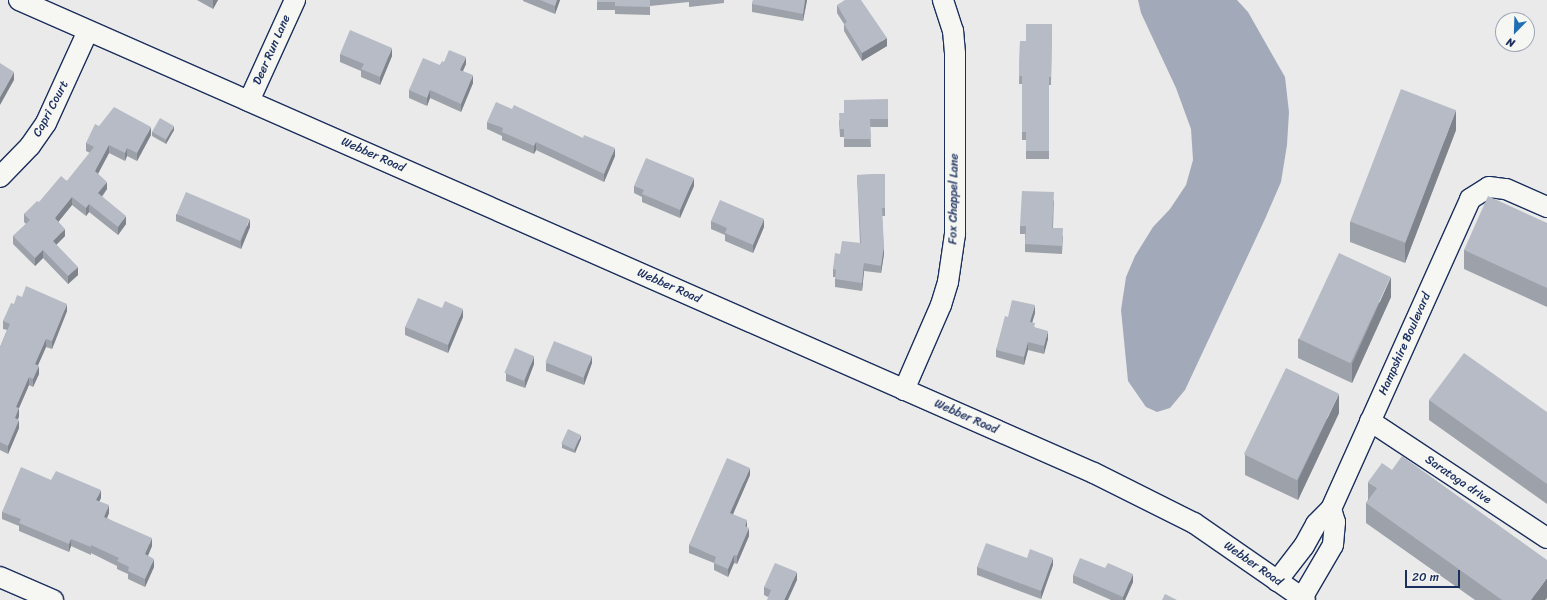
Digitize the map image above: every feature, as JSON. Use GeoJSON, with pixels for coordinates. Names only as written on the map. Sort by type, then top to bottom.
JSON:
{"type":"FeatureCollection","features":[{"type":"Feature","properties":{"kind":"street","name":"Webber Road"},"geometry":{"type":"LineString","coordinates":[[19,0],[1149,499],[1194,523],[1303,599]]}},
{"type":"Feature","properties":{"kind":"street","name":"Deer Run Lane"},"geometry":{"type":"LineString","coordinates":[[250,101],[295,0]]}},
{"type":"Feature","properties":{"kind":"street","name":"Fox Chappel Lane"},"geometry":{"type":"LineString","coordinates":[[904,390],[941,305],[952,258],[955,234],[955,53],[953,31],[943,0]]}},
{"type":"Feature","properties":{"kind":"street","name":"Capri Court"},"geometry":{"type":"LineString","coordinates":[[0,177],[30,146],[46,123],[88,31]]}},
{"type":"Feature","properties":{"kind":"street","name":"Hampshire Boulevard"},"geometry":{"type":"LineString","coordinates":[[1277,581],[1304,546],[1316,524],[1331,509],[1470,199],[1489,187],[1506,189],[1547,207]]}},
{"type":"Feature","properties":{"kind":"street","name":"Saratoga drive"},"geometry":{"type":"LineString","coordinates":[[1370,421],[1547,538]]}},
{"type":"Feature","properties":{"kind":"street"},"geometry":{"type":"LineString","coordinates":[[1303,599],[1333,545],[1335,522],[1331,509]]}},
{"type":"Feature","properties":{"kind":"street"},"geometry":{"type":"LineString","coordinates":[[0,577],[53,600]]}},
{"type":"Feature","properties":{"kind":"water"},"geometry":{"type":"Polygon","coordinates":[[[1138,0],[1237,0],[1248,12],[1285,77],[1289,112],[1287,145],[1281,182],[1265,219],[1185,390],[1170,408],[1157,412],[1146,407],[1128,381],[1121,310],[1126,277],[1135,256],[1153,227],[1170,209],[1186,185],[1193,160],[1191,129],[1176,88],[1141,13],[1138,0]]]}},
{"type":"Feature","properties":{"kind":"building"},"geometry":{"type":"Polygon","coordinates":[[[540,0],[557,0],[555,6],[540,0]]]}},
{"type":"Feature","properties":{"kind":"building"},"geometry":{"type":"Polygon","coordinates":[[[597,0],[650,0],[650,7],[615,6],[615,2],[597,2],[597,0]]]}},
{"type":"Feature","properties":{"kind":"building"},"geometry":{"type":"Polygon","coordinates":[[[753,0],[805,0],[803,14],[752,4],[753,0]]]}},
{"type":"Feature","properties":{"kind":"building"},"geometry":{"type":"Polygon","coordinates":[[[845,0],[861,0],[887,38],[862,53],[844,24],[847,22],[837,5],[845,0]]]}},
{"type":"Feature","properties":{"kind":"building"},"geometry":{"type":"Polygon","coordinates":[[[1026,24],[1052,24],[1051,77],[1049,77],[1049,151],[1026,151],[1026,132],[1022,132],[1022,76],[1019,76],[1020,41],[1026,41],[1026,24]]]}},
{"type":"Feature","properties":{"kind":"building"},"geometry":{"type":"Polygon","coordinates":[[[350,30],[392,48],[380,77],[361,69],[364,64],[340,54],[350,30]]]}},
{"type":"Feature","properties":{"kind":"building"},"geometry":{"type":"Polygon","coordinates":[[[449,50],[466,57],[460,70],[473,75],[461,104],[430,90],[427,98],[409,90],[423,58],[440,65],[442,61],[444,62],[449,50]]]}},
{"type":"Feature","properties":{"kind":"building"},"geometry":{"type":"Polygon","coordinates":[[[0,63],[14,72],[0,97],[0,63]]]}},
{"type":"Feature","properties":{"kind":"building"},"geometry":{"type":"Polygon","coordinates":[[[1401,89],[1456,110],[1405,243],[1350,222],[1401,89]]]}},
{"type":"Feature","properties":{"kind":"building"},"geometry":{"type":"Polygon","coordinates":[[[888,99],[888,119],[870,119],[871,139],[844,139],[844,129],[840,129],[839,113],[844,113],[844,100],[888,99]]]}},
{"type":"Feature","properties":{"kind":"building"},"geometry":{"type":"Polygon","coordinates":[[[496,102],[512,109],[514,105],[583,138],[584,135],[615,148],[604,174],[536,142],[534,146],[502,132],[503,128],[487,122],[496,102]]]}},
{"type":"Feature","properties":{"kind":"building"},"geometry":{"type":"Polygon","coordinates":[[[114,107],[151,127],[137,153],[127,148],[125,153],[109,145],[95,171],[107,182],[98,193],[126,216],[118,227],[89,204],[86,208],[72,197],[55,218],[65,229],[53,241],[78,267],[68,276],[43,250],[35,258],[13,236],[30,220],[24,214],[37,201],[39,202],[61,176],[67,181],[94,147],[86,143],[95,124],[99,126],[114,107]]]}},
{"type":"Feature","properties":{"kind":"building"},"geometry":{"type":"Polygon","coordinates":[[[160,118],[174,126],[166,140],[152,132],[160,118]]]}},
{"type":"Feature","properties":{"kind":"building"},"geometry":{"type":"Polygon","coordinates":[[[646,158],[694,178],[680,210],[642,194],[644,190],[634,186],[646,158]]]}},
{"type":"Feature","properties":{"kind":"building"},"geometry":{"type":"Polygon","coordinates":[[[885,174],[885,208],[882,208],[884,246],[881,266],[864,263],[862,283],[835,279],[836,270],[833,269],[835,253],[840,254],[842,241],[861,243],[857,175],[885,174]]]}},
{"type":"Feature","properties":{"kind":"building"},"geometry":{"type":"Polygon","coordinates":[[[1022,191],[1054,192],[1052,228],[1063,228],[1062,246],[1025,244],[1026,226],[1020,226],[1022,191]]]}},
{"type":"Feature","properties":{"kind":"building"},"geometry":{"type":"Polygon","coordinates":[[[186,192],[250,219],[240,241],[177,214],[186,192]]]}},
{"type":"Feature","properties":{"kind":"building"},"geometry":{"type":"Polygon","coordinates":[[[1488,196],[1547,223],[1547,288],[1464,250],[1488,196]]]}},
{"type":"Feature","properties":{"kind":"building"},"geometry":{"type":"Polygon","coordinates":[[[720,200],[764,219],[753,245],[725,233],[727,228],[711,221],[720,200]]]}},
{"type":"Feature","properties":{"kind":"building"},"geometry":{"type":"Polygon","coordinates":[[[1339,253],[1391,277],[1351,363],[1299,339],[1339,253]]]}},
{"type":"Feature","properties":{"kind":"building"},"geometry":{"type":"Polygon","coordinates":[[[26,286],[67,304],[52,341],[46,339],[35,364],[39,366],[33,379],[29,377],[16,407],[19,408],[15,418],[19,420],[8,446],[0,442],[0,347],[10,324],[3,321],[11,303],[14,304],[17,295],[22,297],[26,286]]]}},
{"type":"Feature","properties":{"kind":"building"},"geometry":{"type":"Polygon","coordinates":[[[418,298],[442,308],[445,301],[463,309],[448,345],[405,327],[418,298]]]}},
{"type":"Feature","properties":{"kind":"building"},"geometry":{"type":"Polygon","coordinates":[[[1012,300],[1035,305],[1030,322],[1035,323],[1034,327],[1048,331],[1044,346],[1028,342],[1024,357],[996,350],[1005,316],[1008,317],[1012,300]]]}},
{"type":"Feature","properties":{"kind":"building"},"geometry":{"type":"Polygon","coordinates":[[[554,341],[592,356],[583,378],[545,362],[554,341]]]}},
{"type":"Feature","properties":{"kind":"building"},"geometry":{"type":"Polygon","coordinates":[[[515,348],[534,356],[524,381],[504,373],[515,348]]]}},
{"type":"Feature","properties":{"kind":"building"},"geometry":{"type":"Polygon","coordinates":[[[1464,353],[1547,412],[1547,484],[1429,400],[1464,353]]]}},
{"type":"Feature","properties":{"kind":"building"},"geometry":{"type":"Polygon","coordinates":[[[1286,368],[1339,394],[1297,480],[1244,454],[1286,368]]]}},
{"type":"Feature","properties":{"kind":"building"},"geometry":{"type":"Polygon","coordinates":[[[568,429],[581,435],[574,449],[561,444],[568,429]]]}},
{"type":"Feature","properties":{"kind":"building"},"geometry":{"type":"Polygon","coordinates":[[[1402,456],[1547,560],[1547,578],[1531,600],[1502,600],[1366,503],[1377,488],[1368,482],[1382,463],[1392,470],[1402,456]]]}},
{"type":"Feature","properties":{"kind":"building"},"geometry":{"type":"Polygon","coordinates":[[[727,458],[750,468],[730,513],[747,520],[745,526],[749,528],[737,556],[734,555],[728,569],[714,563],[716,557],[689,545],[727,458]]]}},
{"type":"Feature","properties":{"kind":"building"},"geometry":{"type":"Polygon","coordinates":[[[21,467],[51,480],[56,471],[101,490],[96,500],[109,505],[104,517],[152,538],[145,554],[154,559],[145,579],[128,571],[129,567],[117,561],[119,558],[91,545],[91,547],[71,539],[69,544],[19,523],[21,519],[2,512],[21,467]]]}},
{"type":"Feature","properties":{"kind":"building"},"geometry":{"type":"Polygon","coordinates":[[[986,543],[1027,558],[1030,549],[1053,558],[1041,591],[977,567],[986,543]]]}},
{"type":"Feature","properties":{"kind":"building"},"geometry":{"type":"Polygon","coordinates":[[[1080,558],[1105,568],[1108,563],[1133,574],[1123,597],[1073,575],[1080,558]]]}},
{"type":"Feature","properties":{"kind":"building"},"geometry":{"type":"Polygon","coordinates":[[[775,563],[797,572],[784,600],[767,600],[771,590],[764,587],[775,563]]]}},
{"type":"Feature","properties":{"kind":"building"},"geometry":{"type":"Polygon","coordinates":[[[1165,594],[1177,600],[1162,600],[1165,594]]]}}]}
